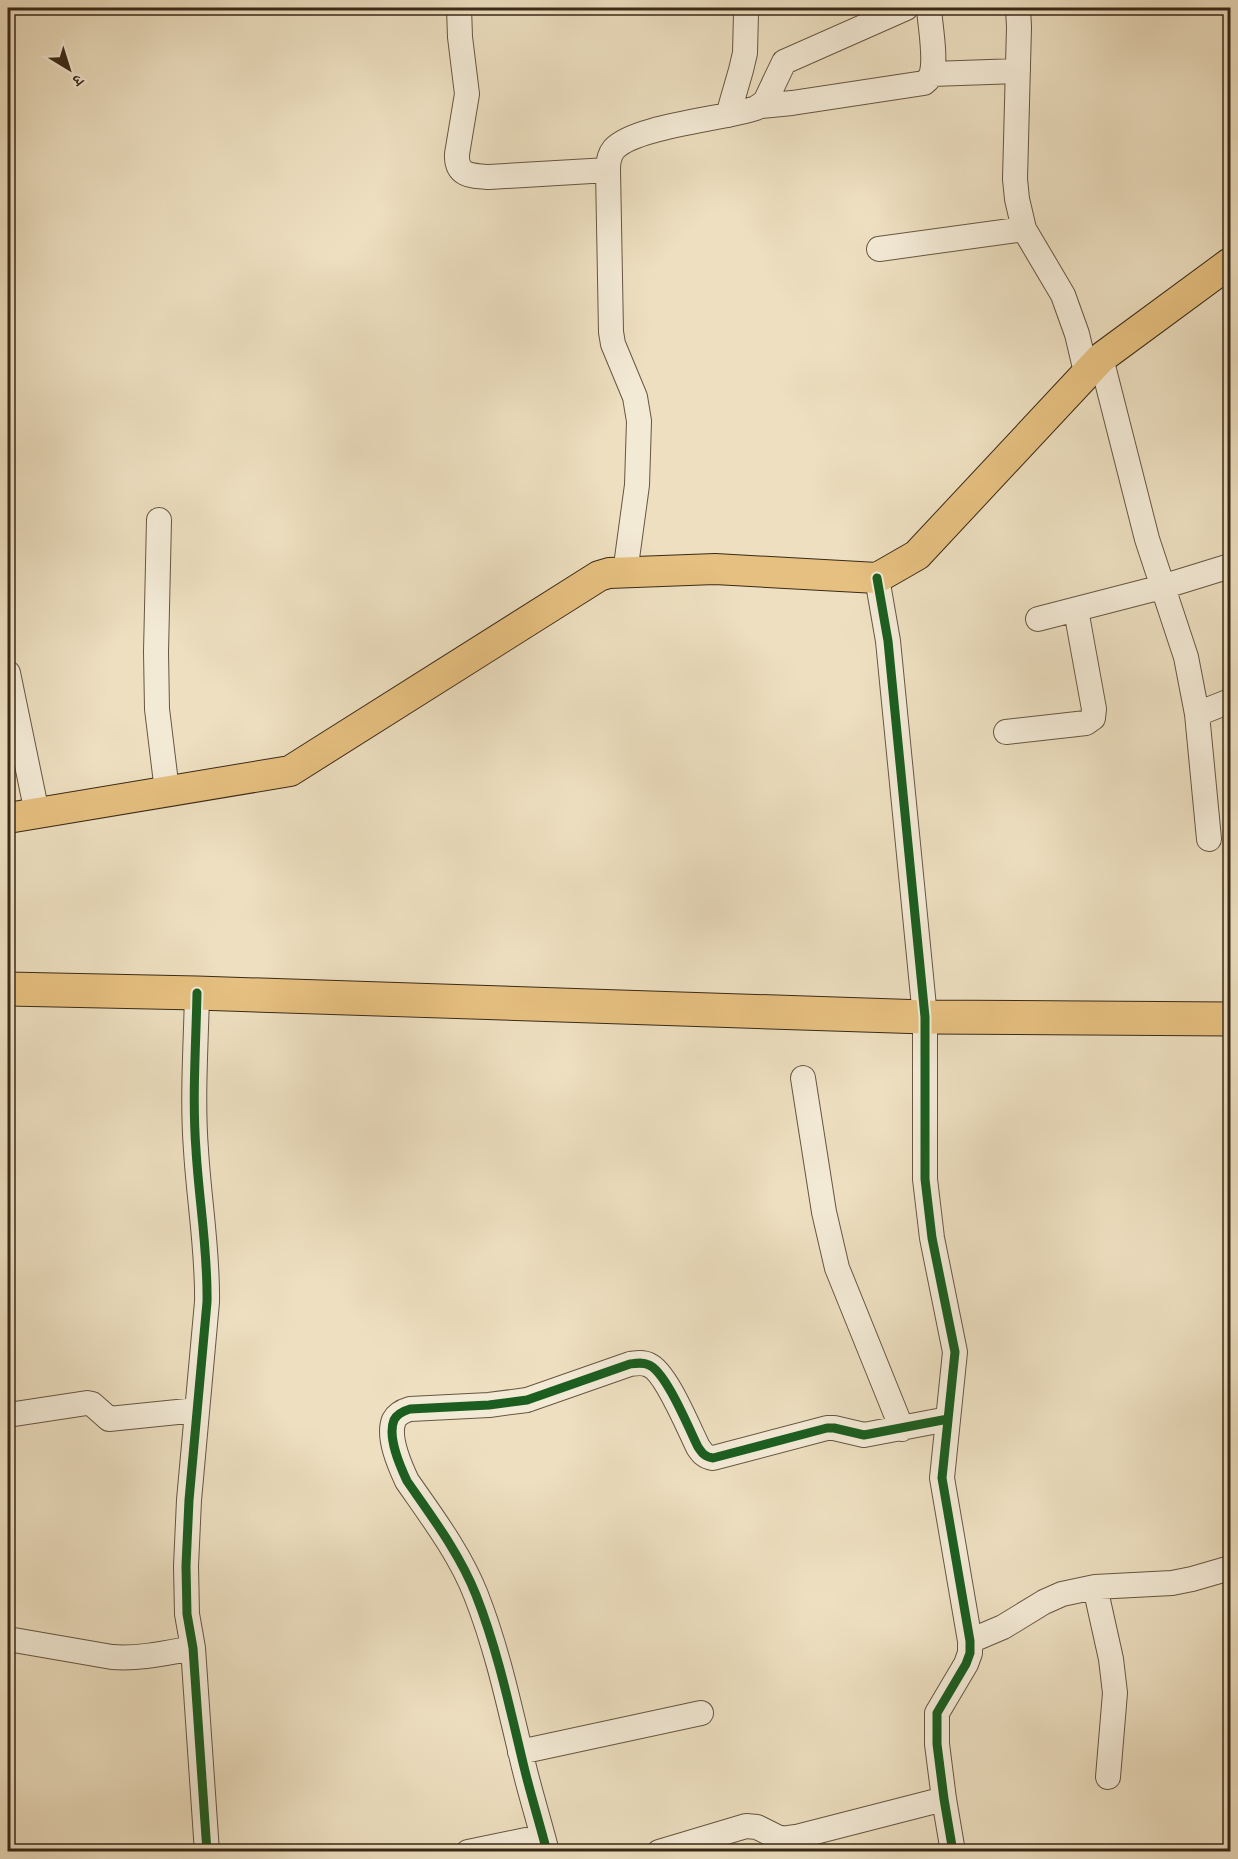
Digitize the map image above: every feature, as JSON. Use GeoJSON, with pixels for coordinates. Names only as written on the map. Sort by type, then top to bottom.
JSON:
{"type":"FeatureCollection","features":[{"type":"Feature","properties":{"kind":"highway"},"geometry":{"type":"LineString","coordinates":[[8,989],[925,1017],[1230,1019]]}},
{"type":"Feature","properties":{"kind":"main road"},"geometry":{"type":"LineString","coordinates":[[8,818],[290,771],[599,576],[618,573],[716,569],[877,578],[917,555],[1093,365],[1230,263]]}},
{"type":"Feature","properties":{"kind":"street"},"geometry":{"type":"LineString","coordinates":[[459,8],[467,94],[457,154],[462,171],[472,176],[489,177],[608,170]]}},
{"type":"Feature","properties":{"kind":"street"},"geometry":{"type":"LineString","coordinates":[[728,115],[741,70],[748,8]]}},
{"type":"Feature","properties":{"kind":"street"},"geometry":{"type":"LineString","coordinates":[[761,106],[768,96],[780,66],[790,57],[906,8]]}},
{"type":"Feature","properties":{"kind":"street"},"geometry":{"type":"LineString","coordinates":[[618,573],[637,485],[639,431],[635,397],[610,332],[608,170],[611,152],[628,140],[650,132],[750,111],[761,106],[917,85],[929,80],[932,74],[929,8]]}},
{"type":"Feature","properties":{"kind":"street"},"geometry":{"type":"LineString","coordinates":[[1018,8],[1015,179],[1017,199],[1024,229],[1063,295],[1077,334],[1093,365],[1186,657],[1197,714],[1209,839]]}},
{"type":"Feature","properties":{"kind":"street"},"geometry":{"type":"LineString","coordinates":[[932,74],[1018,70]]}},
{"type":"Feature","properties":{"kind":"street"},"geometry":{"type":"LineString","coordinates":[[879,249],[1024,229]]}},
{"type":"Feature","properties":{"kind":"street"},"geometry":{"type":"LineString","coordinates":[[159,520],[157,709],[167,791]]}},
{"type":"Feature","properties":{"kind":"street"},"geometry":{"type":"LineString","coordinates":[[1038,619],[1162,587],[1230,566]]}},
{"type":"Feature","properties":{"kind":"street"},"geometry":{"type":"LineString","coordinates":[[877,578],[888,641],[925,1017],[925,1179],[932,1238],[955,1352],[942,1478],[970,1641],[970,1653],[937,1713],[944,1799],[953,1851]]}},
{"type":"Feature","properties":{"kind":"street"},"geometry":{"type":"LineString","coordinates":[[1006,732],[1086,723],[1093,718],[1094,709],[1076,610]]}},
{"type":"Feature","properties":{"kind":"street"},"geometry":{"type":"LineString","coordinates":[[8,673],[38,813]]}},
{"type":"Feature","properties":{"kind":"street"},"geometry":{"type":"LineString","coordinates":[[1197,714],[1230,701]]}},
{"type":"Feature","properties":{"kind":"street"},"geometry":{"type":"LineString","coordinates":[[197,993],[195,1148],[207,1270],[207,1302],[189,1500],[186,1566],[187,1614],[193,1648],[207,1851]]}},
{"type":"Feature","properties":{"kind":"street"},"geometry":{"type":"LineString","coordinates":[[803,1078],[824,1212],[837,1268],[902,1429]]}},
{"type":"Feature","properties":{"kind":"street"},"geometry":{"type":"LineString","coordinates":[[545,1851],[492,1638],[462,1565],[407,1481],[396,1455],[393,1422],[399,1413],[410,1409],[498,1405],[527,1400],[630,1364],[641,1363],[650,1365],[664,1378],[701,1452],[713,1458],[827,1428],[864,1436],[948,1419]]}},
{"type":"Feature","properties":{"kind":"street"},"geometry":{"type":"LineString","coordinates":[[8,1415],[87,1403],[92,1404],[109,1419],[197,1410]]}},
{"type":"Feature","properties":{"kind":"street"},"geometry":{"type":"LineString","coordinates":[[970,1641],[1003,1627],[1044,1602],[1062,1594],[1095,1587],[1192,1580],[1230,1568]]}},
{"type":"Feature","properties":{"kind":"street"},"geometry":{"type":"LineString","coordinates":[[1095,1587],[1111,1659],[1115,1693],[1107,1777]]}},
{"type":"Feature","properties":{"kind":"street"},"geometry":{"type":"LineString","coordinates":[[8,1639],[112,1658],[136,1658],[193,1648]]}},
{"type":"Feature","properties":{"kind":"street"},"geometry":{"type":"LineString","coordinates":[[520,1752],[701,1713]]}},
{"type":"Feature","properties":{"kind":"street"},"geometry":{"type":"LineString","coordinates":[[659,1851],[746,1826],[757,1827],[781,1839],[796,1837],[944,1799]]}},
{"type":"Feature","properties":{"kind":"street"},"geometry":{"type":"LineString","coordinates":[[468,1851],[526,1840],[545,1851]]}},
{"type":"Feature","properties":{"kind":"cycle path"},"geometry":{"type":"LineString","coordinates":[[877,578],[888,641],[925,1017],[925,1179],[932,1238],[955,1352],[942,1478],[970,1641],[970,1653],[937,1713],[937,1744],[953,1852]]}},
{"type":"Feature","properties":{"kind":"cycle path"},"geometry":{"type":"LineString","coordinates":[[197,993],[195,1130],[207,1302],[189,1500],[186,1566],[187,1614],[193,1648],[207,1852]]}},
{"type":"Feature","properties":{"kind":"cycle path"},"geometry":{"type":"LineString","coordinates":[[547,1852],[503,1680],[484,1616],[462,1565],[404,1475],[392,1435],[392,1427],[397,1416],[410,1409],[489,1405],[527,1400],[630,1364],[644,1363],[656,1370],[663,1378],[698,1447],[708,1457],[713,1458],[827,1428],[864,1435],[948,1419]]}}]}
